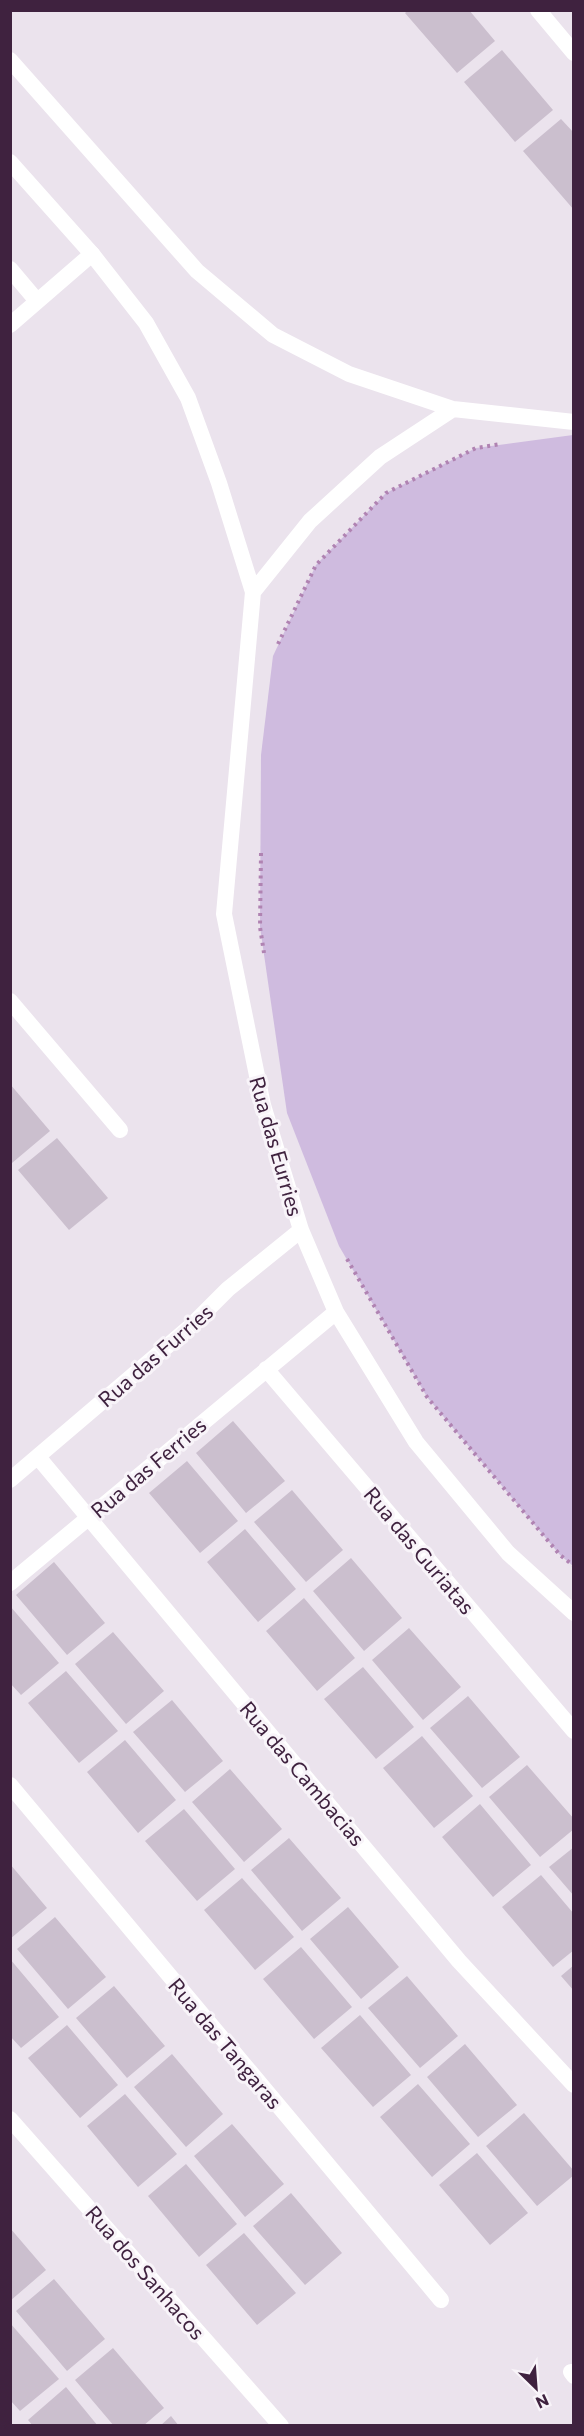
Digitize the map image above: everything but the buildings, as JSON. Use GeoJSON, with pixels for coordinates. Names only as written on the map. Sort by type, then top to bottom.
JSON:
{"type":"FeatureCollection","features":[{"type":"Feature","properties":{"kind":"street"},"geometry":{"type":"LineString","coordinates":[[538,10],[573,53]]}},
{"type":"Feature","properties":{"kind":"street"},"geometry":{"type":"LineString","coordinates":[[10,60],[197,271],[273,335],[349,374],[453,410],[573,422]]}},
{"type":"Feature","properties":{"kind":"street"},"geometry":{"type":"LineString","coordinates":[[10,162],[92,254],[146,322],[188,398],[219,483],[253,592]]}},
{"type":"Feature","properties":{"kind":"street"},"geometry":{"type":"LineString","coordinates":[[10,324],[92,254]]}},
{"type":"Feature","properties":{"kind":"street"},"geometry":{"type":"LineString","coordinates":[[10,269],[37,301]]}},
{"type":"Feature","properties":{"kind":"street"},"geometry":{"type":"LineString","coordinates":[[253,592],[310,521],[380,457],[453,410]]}},
{"type":"Feature","properties":{"kind":"street","name":"Rua das Eurries"},"geometry":{"type":"LineString","coordinates":[[253,592],[224,914],[263,1105],[301,1230],[336,1312],[416,1442],[508,1553],[573,1612]]}},
{"type":"Feature","properties":{"kind":"street"},"geometry":{"type":"LineString","coordinates":[[10,1001],[120,1130]]}},
{"type":"Feature","properties":{"kind":"street","name":"Rua das Furries"},"geometry":{"type":"LineString","coordinates":[[10,1480],[192,1324],[228,1289],[301,1230]]}},
{"type":"Feature","properties":{"kind":"street","name":"Rua das Ferries"},"geometry":{"type":"LineString","coordinates":[[10,1584],[87,1517],[336,1312]]}},
{"type":"Feature","properties":{"kind":"street","name":"Rua das Guriatas"},"geometry":{"type":"LineString","coordinates":[[266,1369],[573,1731]]}},
{"type":"Feature","properties":{"kind":"street","name":"Rua das Cambacias"},"geometry":{"type":"LineString","coordinates":[[38,1457],[459,1961],[573,2085]]}},
{"type":"Feature","properties":{"kind":"street","name":"Rua das Tangaras"},"geometry":{"type":"LineString","coordinates":[[10,1785],[441,2300]]}},
{"type":"Feature","properties":{"kind":"street","name":"Rua dos Sanhacos"},"geometry":{"type":"LineString","coordinates":[[10,2119],[281,2426]]}},
{"type":"Feature","properties":{"kind":"path"},"geometry":{"type":"LineString","coordinates":[[278,646],[316,565],[386,493],[476,448],[508,443]]}},
{"type":"Feature","properties":{"kind":"path"},"geometry":{"type":"LineString","coordinates":[[261,847],[260,927],[265,962]]}},
{"type":"Feature","properties":{"kind":"path"},"geometry":{"type":"LineString","coordinates":[[345,1256],[427,1397],[560,1555],[573,1566]]}},
{"type":"Feature","properties":{"kind":"shaded area"},"geometry":{"type":"Polygon","coordinates":[[[574,435],[573,1566],[560,1555],[427,1397],[339,1246],[287,1113],[260,927],[261,755],[273,656],[316,565],[386,493],[476,448],[574,435]]]}}]}
